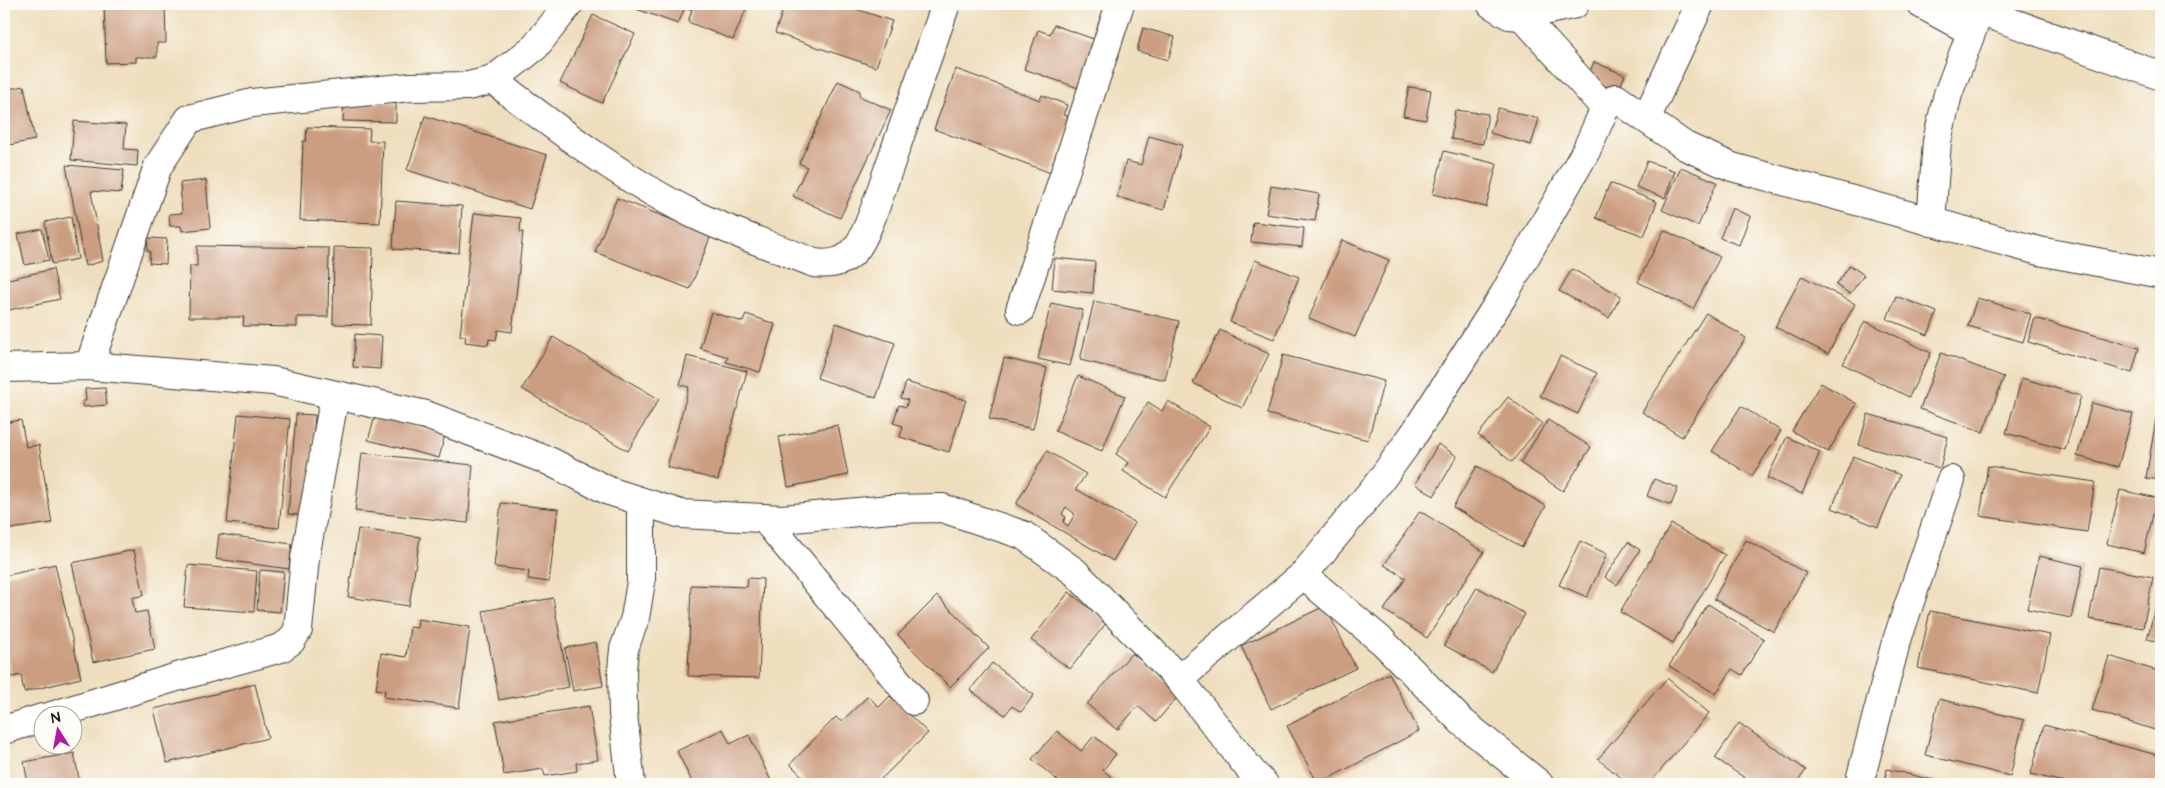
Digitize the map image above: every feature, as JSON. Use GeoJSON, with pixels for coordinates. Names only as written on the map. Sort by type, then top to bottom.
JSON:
{"type":"FeatureCollection","features":[{"type":"Feature","properties":{"kind":"street"},"geometry":{"type":"LineString","coordinates":[[89,366],[158,166],[189,120],[252,103],[411,87],[468,86],[493,80],[535,47],[569,4]]}},
{"type":"Feature","properties":{"kind":"street"},"geometry":{"type":"LineString","coordinates":[[493,80],[552,125],[635,180],[691,213],[814,263],[835,263],[845,259],[856,249],[875,207],[946,4]]}},
{"type":"Feature","properties":{"kind":"street"},"geometry":{"type":"LineString","coordinates":[[1020,310],[1120,4]]}},
{"type":"Feature","properties":{"kind":"street"},"geometry":{"type":"LineString","coordinates":[[1490,4],[1509,15],[1522,16],[1575,4]]}},
{"type":"Feature","properties":{"kind":"street"},"geometry":{"type":"LineString","coordinates":[[1646,119],[1700,4]]}},
{"type":"Feature","properties":{"kind":"street"},"geometry":{"type":"LineString","coordinates":[[1921,4],[1969,14],[2161,76]]}},
{"type":"Feature","properties":{"kind":"street"},"geometry":{"type":"LineString","coordinates":[[1931,222],[1939,132],[1969,14]]}},
{"type":"Feature","properties":{"kind":"street"},"geometry":{"type":"LineString","coordinates":[[1522,16],[1605,108]]}},
{"type":"Feature","properties":{"kind":"street"},"geometry":{"type":"LineString","coordinates":[[1179,679],[1303,575],[1378,484],[1414,434],[1503,296],[1576,168],[1605,108],[1616,98],[1685,146],[1732,167],[2040,251],[2161,274]]}},
{"type":"Feature","properties":{"kind":"street"},"geometry":{"type":"LineString","coordinates":[[4,368],[89,366],[273,381],[426,415],[549,461],[609,491],[641,503],[681,514],[782,519],[890,509],[942,508],[1023,535],[1075,572],[1179,679],[1264,784]]}},
{"type":"Feature","properties":{"kind":"street"},"geometry":{"type":"LineString","coordinates":[[82,706],[281,648],[291,641],[298,630],[305,558],[336,395]]}},
{"type":"Feature","properties":{"kind":"street"},"geometry":{"type":"LineString","coordinates":[[1859,784],[1895,646],[1951,480]]}},
{"type":"Feature","properties":{"kind":"street"},"geometry":{"type":"LineString","coordinates":[[631,784],[623,714],[622,670],[624,649],[635,618],[641,582],[641,503]]}},
{"type":"Feature","properties":{"kind":"street"},"geometry":{"type":"LineString","coordinates":[[764,518],[914,701]]}},
{"type":"Feature","properties":{"kind":"street"},"geometry":{"type":"LineString","coordinates":[[1303,575],[1383,642],[1461,721],[1539,784]]}},
{"type":"Feature","properties":{"kind":"street"},"geometry":{"type":"LineString","coordinates":[[4,730],[32,721]]}},
{"type":"Feature","properties":{"kind":"building"},"geometry":{"type":"Polygon","coordinates":[[[104,4],[165,4],[166,43],[157,43],[157,57],[136,57],[136,62],[106,63],[104,4]]]}},
{"type":"Feature","properties":{"kind":"building"},"geometry":{"type":"Polygon","coordinates":[[[629,4],[748,4],[733,40],[688,22],[692,10],[685,7],[678,24],[628,6],[629,4]]]}},
{"type":"Feature","properties":{"kind":"building"},"geometry":{"type":"Polygon","coordinates":[[[785,4],[841,4],[892,21],[876,67],[775,33],[785,4]]]}},
{"type":"Feature","properties":{"kind":"building"},"geometry":{"type":"Polygon","coordinates":[[[593,15],[635,34],[602,103],[560,83],[593,15]]]}},
{"type":"Feature","properties":{"kind":"building"},"geometry":{"type":"Polygon","coordinates":[[[1054,25],[1102,42],[1084,90],[1024,69],[1038,30],[1050,34],[1054,25]]]}},
{"type":"Feature","properties":{"kind":"building"},"geometry":{"type":"Polygon","coordinates":[[[1143,28],[1175,37],[1168,60],[1137,51],[1143,28]]]}},
{"type":"Feature","properties":{"kind":"building"},"geometry":{"type":"Polygon","coordinates":[[[1594,62],[1625,75],[1618,91],[1587,78],[1594,62]]]}},
{"type":"Feature","properties":{"kind":"building"},"geometry":{"type":"Polygon","coordinates":[[[956,69],[1040,100],[1042,95],[1067,105],[1063,115],[1072,117],[1051,173],[934,129],[956,69]]]}},
{"type":"Feature","properties":{"kind":"building"},"geometry":{"type":"Polygon","coordinates":[[[838,81],[860,91],[859,96],[891,110],[840,218],[793,196],[807,167],[799,163],[838,81]]]}},
{"type":"Feature","properties":{"kind":"building"},"geometry":{"type":"Polygon","coordinates":[[[24,86],[35,140],[4,146],[4,90],[24,86]]]}},
{"type":"Feature","properties":{"kind":"building"},"geometry":{"type":"Polygon","coordinates":[[[1409,87],[1431,90],[1426,120],[1403,116],[1409,87]]]}},
{"type":"Feature","properties":{"kind":"building"},"geometry":{"type":"Polygon","coordinates":[[[344,101],[396,103],[396,122],[343,121],[344,101]]]}},
{"type":"Feature","properties":{"kind":"building"},"geometry":{"type":"Polygon","coordinates":[[[1498,108],[1539,119],[1531,145],[1490,133],[1498,108]]]}},
{"type":"Feature","properties":{"kind":"building"},"geometry":{"type":"Polygon","coordinates":[[[1455,110],[1488,114],[1483,144],[1451,139],[1455,110]]]}},
{"type":"Feature","properties":{"kind":"building"},"geometry":{"type":"Polygon","coordinates":[[[425,116],[547,155],[530,209],[407,170],[425,116]]]}},
{"type":"Feature","properties":{"kind":"building"},"geometry":{"type":"Polygon","coordinates":[[[74,121],[126,125],[124,149],[138,150],[137,166],[71,160],[74,121]]]}},
{"type":"Feature","properties":{"kind":"building"},"geometry":{"type":"Polygon","coordinates":[[[307,127],[370,129],[369,141],[383,141],[380,223],[300,220],[303,141],[306,141],[307,127]]]}},
{"type":"Feature","properties":{"kind":"building"},"geometry":{"type":"Polygon","coordinates":[[[1149,136],[1182,145],[1164,210],[1117,197],[1126,161],[1141,165],[1149,136]]]}},
{"type":"Feature","properties":{"kind":"building"},"geometry":{"type":"Polygon","coordinates":[[[1444,151],[1497,164],[1486,207],[1433,194],[1444,151]]]}},
{"type":"Feature","properties":{"kind":"building"},"geometry":{"type":"Polygon","coordinates":[[[1647,161],[1675,171],[1665,198],[1636,187],[1647,161]]]}},
{"type":"Feature","properties":{"kind":"building"},"geometry":{"type":"Polygon","coordinates":[[[66,165],[124,170],[121,193],[91,191],[103,261],[85,266],[66,165]]]}},
{"type":"Feature","properties":{"kind":"building"},"geometry":{"type":"Polygon","coordinates":[[[1681,167],[1717,182],[1698,226],[1662,210],[1681,167]]]}},
{"type":"Feature","properties":{"kind":"building"},"geometry":{"type":"Polygon","coordinates":[[[206,180],[210,228],[182,231],[181,226],[170,226],[169,214],[182,213],[180,183],[206,180]]]}},
{"type":"Feature","properties":{"kind":"building"},"geometry":{"type":"Polygon","coordinates":[[[1610,183],[1657,202],[1644,236],[1596,218],[1610,183]]]}},
{"type":"Feature","properties":{"kind":"building"},"geometry":{"type":"Polygon","coordinates":[[[1271,186],[1319,194],[1315,221],[1266,214],[1271,186]]]}},
{"type":"Feature","properties":{"kind":"building"},"geometry":{"type":"Polygon","coordinates":[[[617,198],[711,235],[690,289],[595,252],[617,198]]]}},
{"type":"Feature","properties":{"kind":"building"},"geometry":{"type":"Polygon","coordinates":[[[396,201],[462,206],[459,253],[393,249],[396,201]]]}},
{"type":"Feature","properties":{"kind":"building"},"geometry":{"type":"Polygon","coordinates":[[[1732,208],[1750,216],[1739,245],[1720,238],[1732,208]]]}},
{"type":"Feature","properties":{"kind":"building"},"geometry":{"type":"Polygon","coordinates":[[[474,213],[521,218],[520,232],[523,232],[512,332],[498,330],[496,340],[489,339],[488,345],[465,342],[466,336],[460,336],[474,213]]]}},
{"type":"Feature","properties":{"kind":"building"},"geometry":{"type":"Polygon","coordinates":[[[71,217],[78,259],[52,264],[45,222],[71,217]]]}},
{"type":"Feature","properties":{"kind":"building"},"geometry":{"type":"Polygon","coordinates":[[[1253,222],[1304,228],[1302,247],[1251,242],[1253,222]]]}},
{"type":"Feature","properties":{"kind":"building"},"geometry":{"type":"Polygon","coordinates":[[[42,229],[49,260],[25,265],[18,234],[42,229]]]}},
{"type":"Feature","properties":{"kind":"building"},"geometry":{"type":"Polygon","coordinates":[[[1664,230],[1720,257],[1693,309],[1638,282],[1664,230]]]}},
{"type":"Feature","properties":{"kind":"building"},"geometry":{"type":"Polygon","coordinates":[[[148,238],[167,239],[166,264],[149,263],[150,251],[147,251],[148,238]]]}},
{"type":"Feature","properties":{"kind":"building"},"geometry":{"type":"Polygon","coordinates":[[[1342,240],[1389,260],[1355,337],[1309,318],[1342,240]]]}},
{"type":"Feature","properties":{"kind":"building"},"geometry":{"type":"Polygon","coordinates":[[[197,246],[329,248],[328,317],[297,317],[297,327],[243,326],[244,317],[189,317],[190,266],[197,266],[197,246]]]}},
{"type":"Feature","properties":{"kind":"building"},"geometry":{"type":"Polygon","coordinates":[[[334,247],[373,248],[371,325],[333,324],[334,247]]]}},
{"type":"Feature","properties":{"kind":"building"},"geometry":{"type":"Polygon","coordinates":[[[1055,258],[1095,262],[1093,293],[1052,289],[1055,258]]]}},
{"type":"Feature","properties":{"kind":"building"},"geometry":{"type":"Polygon","coordinates":[[[1255,260],[1299,277],[1274,339],[1230,322],[1255,260]]]}},
{"type":"Feature","properties":{"kind":"building"},"geometry":{"type":"Polygon","coordinates":[[[1850,265],[1864,275],[1850,294],[1836,285],[1850,265]]]}},
{"type":"Feature","properties":{"kind":"building"},"geometry":{"type":"Polygon","coordinates":[[[53,269],[60,299],[4,311],[4,280],[53,269]]]}},
{"type":"Feature","properties":{"kind":"building"},"geometry":{"type":"Polygon","coordinates":[[[1572,269],[1621,296],[1609,318],[1559,291],[1572,269]]]}},
{"type":"Feature","properties":{"kind":"building"},"geometry":{"type":"Polygon","coordinates":[[[1802,276],[1855,304],[1828,354],[1775,327],[1802,276]]]}},
{"type":"Feature","properties":{"kind":"building"},"geometry":{"type":"Polygon","coordinates":[[[1896,296],[1937,312],[1928,335],[1887,319],[1896,296]]]}},
{"type":"Feature","properties":{"kind":"building"},"geometry":{"type":"Polygon","coordinates":[[[1977,298],[2031,314],[2023,342],[1968,326],[1977,298]]]}},
{"type":"Feature","properties":{"kind":"building"},"geometry":{"type":"Polygon","coordinates":[[[1094,301],[1179,321],[1165,380],[1080,360],[1094,301]]]}},
{"type":"Feature","properties":{"kind":"building"},"geometry":{"type":"Polygon","coordinates":[[[1051,303],[1083,310],[1070,366],[1038,359],[1051,303]]]}},
{"type":"Feature","properties":{"kind":"building"},"geometry":{"type":"Polygon","coordinates":[[[711,312],[743,322],[746,314],[775,324],[760,372],[726,362],[728,357],[700,348],[711,312]]]}},
{"type":"Feature","properties":{"kind":"building"},"geometry":{"type":"Polygon","coordinates":[[[1706,313],[1746,338],[1682,437],[1642,412],[1706,313]]]}},
{"type":"Feature","properties":{"kind":"building"},"geometry":{"type":"Polygon","coordinates":[[[2035,318],[2139,348],[2132,373],[2028,342],[2035,318]]]}},
{"type":"Feature","properties":{"kind":"building"},"geometry":{"type":"Polygon","coordinates":[[[1865,321],[1931,353],[1909,397],[1843,364],[1865,321]]]}},
{"type":"Feature","properties":{"kind":"building"},"geometry":{"type":"Polygon","coordinates":[[[836,323],[895,343],[876,398],[817,378],[836,323]]]}},
{"type":"Feature","properties":{"kind":"building"},"geometry":{"type":"Polygon","coordinates":[[[1220,330],[1269,354],[1242,408],[1193,383],[1220,330]]]}},
{"type":"Feature","properties":{"kind":"building"},"geometry":{"type":"Polygon","coordinates":[[[355,334],[382,336],[380,369],[353,367],[355,334]]]}},
{"type":"Feature","properties":{"kind":"building"},"geometry":{"type":"Polygon","coordinates":[[[553,337],[659,399],[628,451],[522,389],[553,337]]]}},
{"type":"Feature","properties":{"kind":"building"},"geometry":{"type":"Polygon","coordinates":[[[1941,353],[2004,377],[1983,432],[1920,409],[1941,353]]]}},
{"type":"Feature","properties":{"kind":"building"},"geometry":{"type":"Polygon","coordinates":[[[1283,355],[1384,381],[1368,440],[1267,414],[1283,355]]]}},
{"type":"Feature","properties":{"kind":"building"},"geometry":{"type":"Polygon","coordinates":[[[687,356],[747,371],[718,480],[667,467],[689,387],[680,385],[687,356]]]}},
{"type":"Feature","properties":{"kind":"building"},"geometry":{"type":"Polygon","coordinates":[[[1560,356],[1597,373],[1578,414],[1540,396],[1560,356]]]}},
{"type":"Feature","properties":{"kind":"building"},"geometry":{"type":"Polygon","coordinates":[[[1004,358],[1047,368],[1033,429],[989,419],[1004,358]]]}},
{"type":"Feature","properties":{"kind":"building"},"geometry":{"type":"Polygon","coordinates":[[[1078,376],[1125,396],[1102,451],[1055,431],[1078,376]]]}},
{"type":"Feature","properties":{"kind":"building"},"geometry":{"type":"Polygon","coordinates":[[[2022,378],[2081,396],[2065,450],[2006,433],[2022,378]]]}},
{"type":"Feature","properties":{"kind":"building"},"geometry":{"type":"Polygon","coordinates":[[[906,382],[966,400],[949,452],[900,437],[903,426],[893,423],[899,405],[906,407],[908,400],[901,398],[906,382]]]}},
{"type":"Feature","properties":{"kind":"building"},"geometry":{"type":"Polygon","coordinates":[[[1821,383],[1857,404],[1828,452],[1792,431],[1821,383]]]}},
{"type":"Feature","properties":{"kind":"building"},"geometry":{"type":"Polygon","coordinates":[[[105,388],[107,405],[83,407],[82,401],[86,401],[85,389],[105,388]]]}},
{"type":"Feature","properties":{"kind":"building"},"geometry":{"type":"Polygon","coordinates":[[[1508,397],[1542,423],[1512,462],[1478,435],[1508,397]]]}},
{"type":"Feature","properties":{"kind":"building"},"geometry":{"type":"Polygon","coordinates":[[[1168,401],[1210,427],[1165,497],[1123,471],[1129,463],[1116,454],[1148,402],[1162,411],[1168,401]]]}},
{"type":"Feature","properties":{"kind":"building"},"geometry":{"type":"Polygon","coordinates":[[[2092,403],[2133,414],[2118,467],[2077,456],[2092,403]]]}},
{"type":"Feature","properties":{"kind":"building"},"geometry":{"type":"Polygon","coordinates":[[[1741,406],[1781,431],[1752,476],[1712,451],[1741,406]]]}},
{"type":"Feature","properties":{"kind":"building"},"geometry":{"type":"Polygon","coordinates":[[[238,414],[290,419],[279,528],[227,523],[238,414]]]}},
{"type":"Feature","properties":{"kind":"building"},"geometry":{"type":"Polygon","coordinates":[[[296,414],[315,415],[308,516],[288,514],[296,414]]]}},
{"type":"Feature","properties":{"kind":"building"},"geometry":{"type":"Polygon","coordinates":[[[1868,414],[1948,437],[1940,468],[1859,445],[1868,414]]]}},
{"type":"Feature","properties":{"kind":"building"},"geometry":{"type":"Polygon","coordinates":[[[375,417],[445,434],[439,458],[368,440],[375,417]]]}},
{"type":"Feature","properties":{"kind":"building"},"geometry":{"type":"Polygon","coordinates":[[[2156,419],[2161,420],[2161,480],[2146,478],[2156,419]]]}},
{"type":"Feature","properties":{"kind":"building"},"geometry":{"type":"Polygon","coordinates":[[[21,420],[26,447],[39,445],[52,523],[4,530],[4,423],[21,420]]]}},
{"type":"Feature","properties":{"kind":"building"},"geometry":{"type":"Polygon","coordinates":[[[1548,420],[1591,447],[1563,491],[1520,463],[1548,420]]]}},
{"type":"Feature","properties":{"kind":"building"},"geometry":{"type":"Polygon","coordinates":[[[838,425],[848,475],[788,487],[779,437],[838,425]]]}},
{"type":"Feature","properties":{"kind":"building"},"geometry":{"type":"Polygon","coordinates":[[[1787,437],[1820,452],[1802,494],[1767,478],[1787,437]]]}},
{"type":"Feature","properties":{"kind":"building"},"geometry":{"type":"Polygon","coordinates":[[[1438,444],[1457,456],[1434,496],[1415,484],[1438,444]]]}},
{"type":"Feature","properties":{"kind":"building"},"geometry":{"type":"Polygon","coordinates":[[[1047,451],[1086,474],[1076,489],[1135,523],[1113,561],[1016,504],[1047,451]],[[1066,507],[1062,514],[1066,517],[1063,522],[1068,526],[1075,514],[1066,507]]]}},
{"type":"Feature","properties":{"kind":"building"},"geometry":{"type":"Polygon","coordinates":[[[362,453],[473,465],[468,523],[355,511],[362,453]]]}},
{"type":"Feature","properties":{"kind":"building"},"geometry":{"type":"Polygon","coordinates":[[[1853,456],[1900,475],[1878,527],[1832,508],[1853,456]]]}},
{"type":"Feature","properties":{"kind":"building"},"geometry":{"type":"Polygon","coordinates":[[[1477,466],[1546,506],[1522,547],[1453,507],[1477,466]]]}},
{"type":"Feature","properties":{"kind":"building"},"geometry":{"type":"Polygon","coordinates":[[[1988,466],[2095,482],[2087,532],[1980,516],[1988,466]]]}},
{"type":"Feature","properties":{"kind":"building"},"geometry":{"type":"Polygon","coordinates":[[[1654,479],[1678,488],[1671,505],[1647,496],[1654,479]]]}},
{"type":"Feature","properties":{"kind":"building"},"geometry":{"type":"Polygon","coordinates":[[[2120,490],[2157,498],[2144,553],[2107,544],[2120,490]]]}},
{"type":"Feature","properties":{"kind":"building"},"geometry":{"type":"Polygon","coordinates":[[[501,503],[558,509],[549,582],[528,579],[529,571],[494,567],[501,503]]]}},
{"type":"Feature","properties":{"kind":"building"},"geometry":{"type":"Polygon","coordinates":[[[1420,511],[1484,552],[1427,638],[1384,610],[1406,578],[1384,565],[1420,511]]]}},
{"type":"Feature","properties":{"kind":"building"},"geometry":{"type":"Polygon","coordinates":[[[1671,524],[1725,555],[1673,643],[1620,612],[1671,524]]]}},
{"type":"Feature","properties":{"kind":"building"},"geometry":{"type":"Polygon","coordinates":[[[358,529],[420,537],[409,606],[348,597],[358,529]]]}},
{"type":"Feature","properties":{"kind":"building"},"geometry":{"type":"Polygon","coordinates":[[[219,534],[292,544],[289,569],[216,559],[219,534]]]}},
{"type":"Feature","properties":{"kind":"building"},"geometry":{"type":"Polygon","coordinates":[[[1746,540],[1806,573],[1774,632],[1714,599],[1746,540]]]}},
{"type":"Feature","properties":{"kind":"building"},"geometry":{"type":"Polygon","coordinates":[[[1580,541],[1607,554],[1587,597],[1559,585],[1580,541]]]}},
{"type":"Feature","properties":{"kind":"building"},"geometry":{"type":"Polygon","coordinates":[[[1628,542],[1640,550],[1617,585],[1605,577],[1628,542]]]}},
{"type":"Feature","properties":{"kind":"building"},"geometry":{"type":"Polygon","coordinates":[[[134,550],[144,595],[132,598],[135,613],[147,611],[155,649],[93,662],[72,563],[134,550]]]}},
{"type":"Feature","properties":{"kind":"building"},"geometry":{"type":"Polygon","coordinates":[[[2039,556],[2083,566],[2071,618],[2027,609],[2039,556]]]}},
{"type":"Feature","properties":{"kind":"building"},"geometry":{"type":"Polygon","coordinates":[[[55,564],[81,678],[24,692],[21,675],[12,677],[4,640],[4,576],[55,564]]]}},
{"type":"Feature","properties":{"kind":"building"},"geometry":{"type":"Polygon","coordinates":[[[188,565],[257,571],[254,612],[184,607],[188,565]]]}},
{"type":"Feature","properties":{"kind":"building"},"geometry":{"type":"Polygon","coordinates":[[[2099,567],[2153,577],[2143,628],[2089,619],[2099,567]]]}},
{"type":"Feature","properties":{"kind":"building"},"geometry":{"type":"Polygon","coordinates":[[[260,570],[284,572],[280,612],[257,610],[260,570]]]}},
{"type":"Feature","properties":{"kind":"building"},"geometry":{"type":"Polygon","coordinates":[[[748,578],[763,579],[759,678],[688,676],[691,585],[747,587],[748,578]]]}},
{"type":"Feature","properties":{"kind":"building"},"geometry":{"type":"Polygon","coordinates":[[[2161,586],[2161,642],[2147,639],[2161,586]]]}},
{"type":"Feature","properties":{"kind":"building"},"geometry":{"type":"Polygon","coordinates":[[[1477,587],[1525,614],[1492,672],[1444,645],[1477,587]]]}},
{"type":"Feature","properties":{"kind":"building"},"geometry":{"type":"Polygon","coordinates":[[[1069,592],[1107,622],[1070,669],[1031,640],[1069,592]]]}},
{"type":"Feature","properties":{"kind":"building"},"geometry":{"type":"Polygon","coordinates":[[[937,596],[989,648],[950,687],[898,635],[937,596]]]}},
{"type":"Feature","properties":{"kind":"building"},"geometry":{"type":"Polygon","coordinates":[[[553,598],[569,687],[499,700],[483,611],[553,598]]]}},
{"type":"Feature","properties":{"kind":"building"},"geometry":{"type":"Polygon","coordinates":[[[1708,604],[1764,639],[1742,675],[1732,669],[1716,694],[1669,666],[1708,604]]]}},
{"type":"Feature","properties":{"kind":"building"},"geometry":{"type":"Polygon","coordinates":[[[1325,606],[1356,668],[1271,709],[1241,646],[1325,606]]]}},
{"type":"Feature","properties":{"kind":"building"},"geometry":{"type":"Polygon","coordinates":[[[1930,611],[2050,635],[2038,693],[1918,668],[1930,611]]]}},
{"type":"Feature","properties":{"kind":"building"},"geometry":{"type":"Polygon","coordinates":[[[418,619],[470,627],[459,708],[384,697],[385,690],[376,689],[381,653],[406,657],[410,627],[417,628],[418,619]]]}},
{"type":"Feature","properties":{"kind":"building"},"geometry":{"type":"Polygon","coordinates":[[[596,642],[603,686],[573,691],[565,648],[596,642]]]}},
{"type":"Feature","properties":{"kind":"building"},"geometry":{"type":"Polygon","coordinates":[[[1132,653],[1180,694],[1156,722],[1138,706],[1117,730],[1087,704],[1132,653]]]}},
{"type":"Feature","properties":{"kind":"building"},"geometry":{"type":"Polygon","coordinates":[[[2109,656],[2161,672],[2161,732],[2092,710],[2109,656]]]}},
{"type":"Feature","properties":{"kind":"building"},"geometry":{"type":"Polygon","coordinates":[[[992,663],[1034,695],[1021,712],[1012,706],[1005,715],[970,690],[992,663]]]}},
{"type":"Feature","properties":{"kind":"building"},"geometry":{"type":"Polygon","coordinates":[[[1389,673],[1419,731],[1318,784],[1287,726],[1389,673]]]}},
{"type":"Feature","properties":{"kind":"building"},"geometry":{"type":"Polygon","coordinates":[[[1667,678],[1709,713],[1649,784],[1629,784],[1598,759],[1667,678]]]}},
{"type":"Feature","properties":{"kind":"building"},"geometry":{"type":"Polygon","coordinates":[[[255,684],[268,738],[167,763],[154,709],[255,684]]]}},
{"type":"Feature","properties":{"kind":"building"},"geometry":{"type":"Polygon","coordinates":[[[868,696],[879,707],[890,696],[928,733],[876,784],[801,784],[806,780],[790,764],[836,717],[841,722],[868,696]]]}},
{"type":"Feature","properties":{"kind":"building"},"geometry":{"type":"Polygon","coordinates":[[[1939,699],[2024,720],[2010,776],[1925,755],[1939,699]]]}},
{"type":"Feature","properties":{"kind":"building"},"geometry":{"type":"Polygon","coordinates":[[[589,706],[598,760],[576,763],[577,771],[545,776],[543,769],[504,775],[495,721],[589,706]]]}},
{"type":"Feature","properties":{"kind":"building"},"geometry":{"type":"Polygon","coordinates":[[[1739,723],[1806,770],[1796,784],[1754,784],[1715,758],[1739,723]]]}},
{"type":"Feature","properties":{"kind":"building"},"geometry":{"type":"Polygon","coordinates":[[[2044,725],[2161,756],[2160,784],[2071,784],[2031,774],[2044,725]]]}},
{"type":"Feature","properties":{"kind":"building"},"geometry":{"type":"Polygon","coordinates":[[[723,729],[730,744],[749,735],[772,783],[693,784],[677,751],[723,729]]]}},
{"type":"Feature","properties":{"kind":"building"},"geometry":{"type":"Polygon","coordinates":[[[1057,731],[1081,751],[1094,736],[1116,754],[1103,770],[1120,784],[1062,784],[1032,759],[1057,731]]]}},
{"type":"Feature","properties":{"kind":"building"},"geometry":{"type":"Polygon","coordinates":[[[57,756],[75,756],[80,784],[28,784],[24,762],[57,756]]]}},
{"type":"Feature","properties":{"kind":"building"},"geometry":{"type":"Polygon","coordinates":[[[1887,769],[1949,784],[1884,784],[1887,769]]]}}]}
